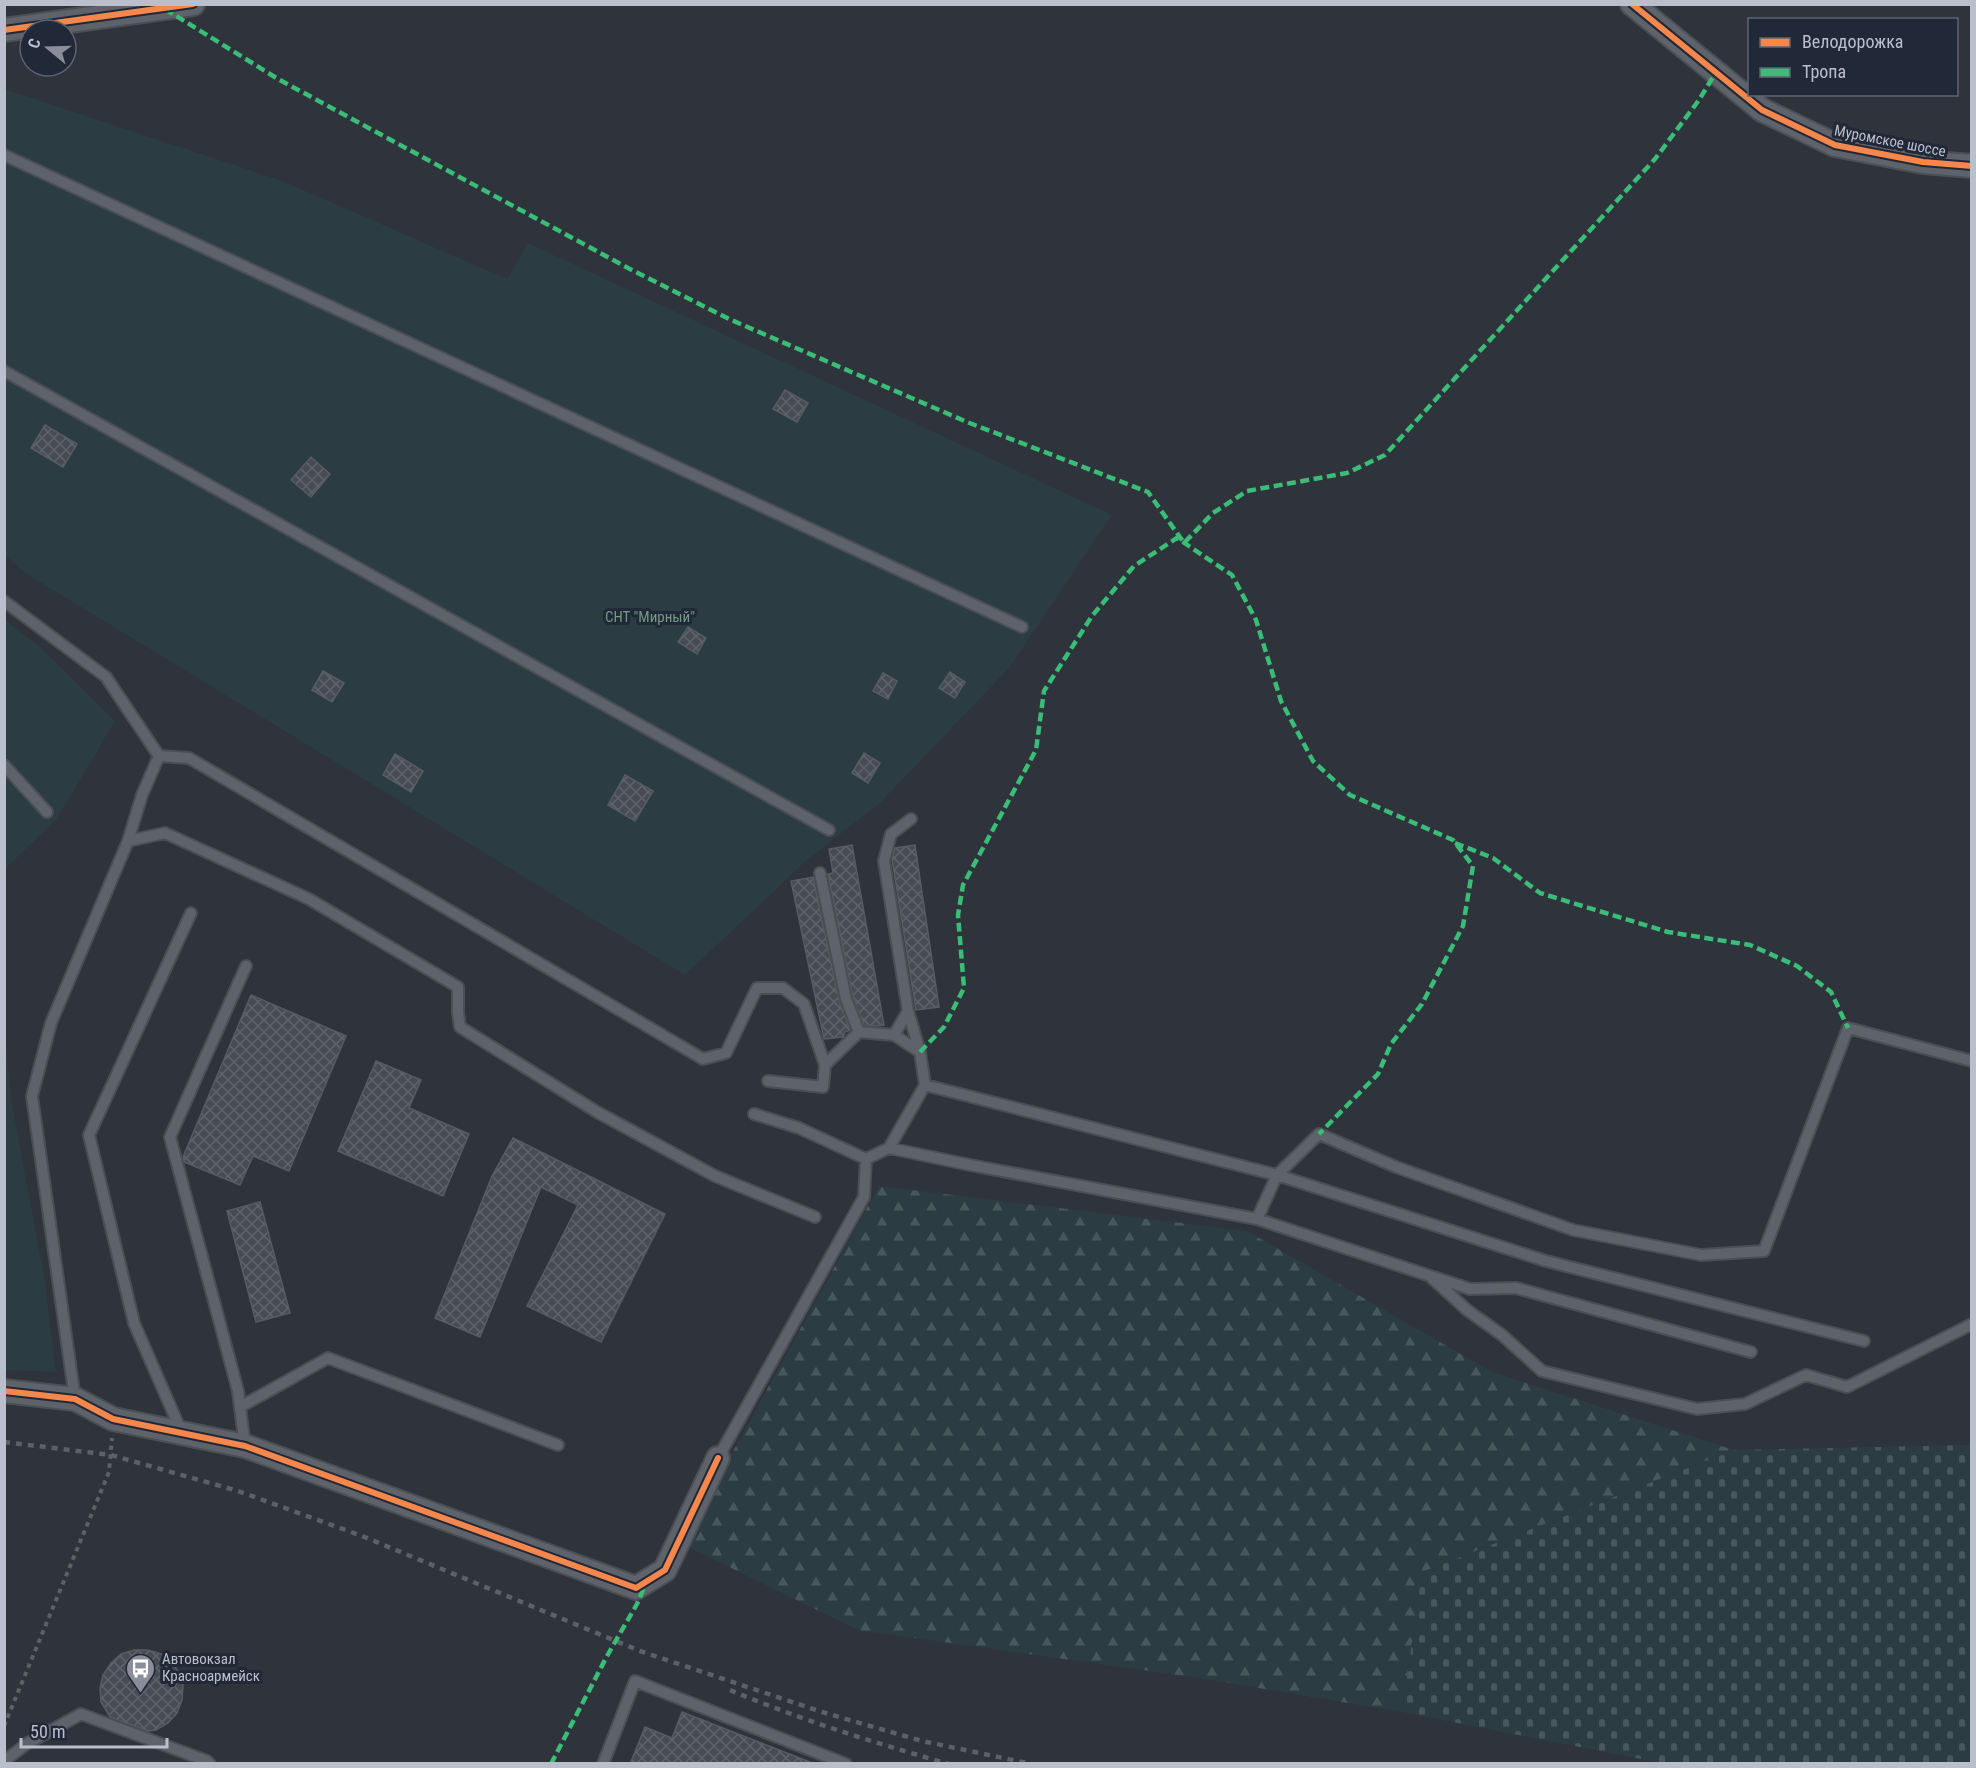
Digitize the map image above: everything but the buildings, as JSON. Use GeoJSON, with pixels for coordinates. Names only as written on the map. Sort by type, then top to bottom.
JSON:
{"type":"FeatureCollection","features":[{"type":"Feature","properties":{"kind":"street"},"geometry":{"type":"LineString","coordinates":[[4,30],[193,4]]}},
{"type":"Feature","properties":{"kind":"street","name":"Муромское шоссе"},"geometry":{"type":"LineString","coordinates":[[1632,4],[1762,110],[1835,145],[1923,162],[1971,166]]}},
{"type":"Feature","properties":{"kind":"street"},"geometry":{"type":"LineString","coordinates":[[4,1391],[75,1399],[113,1419],[245,1446],[636,1588],[665,1570],[718,1458]]}},
{"type":"Feature","properties":{"kind":"lane"},"geometry":{"type":"LineString","coordinates":[[4,155],[1022,627]]}},
{"type":"Feature","properties":{"kind":"lane"},"geometry":{"type":"LineString","coordinates":[[4,371],[829,830]]}},
{"type":"Feature","properties":{"kind":"lane"},"geometry":{"type":"LineString","coordinates":[[4,601],[106,676],[159,756]]}},
{"type":"Feature","properties":{"kind":"lane"},"geometry":{"type":"LineString","coordinates":[[75,1399],[32,1096],[51,1023],[128,841],[142,795],[159,756]]}},
{"type":"Feature","properties":{"kind":"lane"},"geometry":{"type":"LineString","coordinates":[[159,756],[189,758],[703,1059],[726,1053],[757,988],[783,988],[804,1004],[825,1065],[823,1087],[768,1081]]}},
{"type":"Feature","properties":{"kind":"lane"},"geometry":{"type":"LineString","coordinates":[[4,765],[47,812]]}},
{"type":"Feature","properties":{"kind":"lane"},"geometry":{"type":"LineString","coordinates":[[866,1159],[889,1148],[925,1085],[920,1052],[908,1011],[884,861],[891,834],[911,819]]}},
{"type":"Feature","properties":{"kind":"lane"},"geometry":{"type":"LineString","coordinates":[[128,841],[165,833],[309,899],[458,987],[460,1027],[597,1112],[715,1176],[815,1217]]}},
{"type":"Feature","properties":{"kind":"lane"},"geometry":{"type":"LineString","coordinates":[[820,873],[846,999],[859,1032]]}},
{"type":"Feature","properties":{"kind":"lane"},"geometry":{"type":"LineString","coordinates":[[182,1433],[134,1323],[89,1135],[191,914]]}},
{"type":"Feature","properties":{"kind":"lane"},"geometry":{"type":"LineString","coordinates":[[245,1446],[238,1391],[170,1137],[246,966]]}},
{"type":"Feature","properties":{"kind":"lane"},"geometry":{"type":"LineString","coordinates":[[894,1035],[908,1011]]}},
{"type":"Feature","properties":{"kind":"lane"},"geometry":{"type":"LineString","coordinates":[[1257,1219],[1277,1175],[1319,1134],[1395,1167],[1573,1230],[1701,1255],[1764,1251],[1848,1028],[1971,1061]]}},
{"type":"Feature","properties":{"kind":"lane"},"geometry":{"type":"LineString","coordinates":[[825,1065],[859,1032],[894,1035],[920,1052]]}},
{"type":"Feature","properties":{"kind":"lane"},"geometry":{"type":"LineString","coordinates":[[925,1085],[1277,1175],[1546,1261],[1864,1341]]}},
{"type":"Feature","properties":{"kind":"lane"},"geometry":{"type":"LineString","coordinates":[[754,1114],[799,1128],[866,1159]]}},
{"type":"Feature","properties":{"kind":"lane"},"geometry":{"type":"LineString","coordinates":[[889,1148],[1257,1219],[1470,1289],[1516,1288],[1751,1352]]}},
{"type":"Feature","properties":{"kind":"lane"},"geometry":{"type":"LineString","coordinates":[[718,1458],[864,1197],[866,1159]]}},
{"type":"Feature","properties":{"kind":"lane"},"geometry":{"type":"LineString","coordinates":[[1430,1276],[1467,1310],[1502,1335],[1542,1371],[1697,1409],[1745,1404],[1806,1375],[1847,1387],[1971,1324]]}},
{"type":"Feature","properties":{"kind":"lane"},"geometry":{"type":"LineString","coordinates":[[240,1407],[328,1358],[558,1445]]}},
{"type":"Feature","properties":{"kind":"lane"},"geometry":{"type":"LineString","coordinates":[[603,1764],[635,1681],[846,1764]]}},
{"type":"Feature","properties":{"kind":"lane"},"geometry":{"type":"LineString","coordinates":[[4,1761],[28,1743],[81,1714],[210,1764]]}},
{"type":"Feature","properties":{"kind":"path"},"geometry":{"type":"LineString","coordinates":[[4,1726],[109,1472],[113,1419]]}},
{"type":"Feature","properties":{"kind":"green space","name":"СНТ \"Мирный\""},"geometry":{"type":"Polygon","coordinates":[[[5,89],[285,182],[507,279],[528,243],[1112,515],[1009,668],[881,802],[806,861],[685,975],[22,571],[5,555],[5,89]]]}},
{"type":"Feature","properties":{"kind":"green space"},"geometry":{"type":"Polygon","coordinates":[[[5,620],[41,648],[115,721],[56,820],[5,869],[5,620]]]}},
{"type":"Feature","properties":{"kind":"green space"},"geometry":{"type":"Polygon","coordinates":[[[4,1023],[11,1098],[45,1282],[56,1372],[5,1370],[4,1023]]]}},
{"type":"Feature","properties":{"kind":"green space"},"geometry":{"type":"Polygon","coordinates":[[[879,1186],[1247,1231],[1492,1372],[1734,1450],[1422,1572],[1402,1712],[1193,1677],[858,1630],[682,1544],[879,1186]]]}},
{"type":"Feature","properties":{"kind":"green space"},"geometry":{"type":"Polygon","coordinates":[[[1971,1445],[1971,1763],[1661,1763],[1402,1712],[1422,1572],[1734,1450],[1971,1445]]]}},
{"type":"Feature","properties":{"kind":"railway"},"geometry":{"type":"LineString","coordinates":[[4,1442],[111,1455],[238,1491],[362,1536],[640,1651],[822,1712],[922,1741],[1032,1764]]}},
{"type":"Feature","properties":{"kind":"railway"},"geometry":{"type":"LineString","coordinates":[[730,1690],[838,1730],[949,1764]]}},
{"type":"Feature","properties":{"kind":"marked path"},"geometry":{"type":"LineString","coordinates":[[165,9],[278,79],[628,268],[729,319],[967,422],[1148,492],[1184,543],[1213,513],[1247,491],[1347,473],[1385,455],[1655,159],[1699,100],[1716,72]]}},
{"type":"Feature","properties":{"kind":"marked path"},"geometry":{"type":"LineString","coordinates":[[920,1052],[944,1027],[964,988],[958,915],[963,885],[1036,750],[1044,691],[1092,616],[1134,566],[1177,538],[1232,575],[1256,620],[1281,701],[1313,761],[1350,795],[1453,840],[1473,866],[1463,926],[1422,1004],[1391,1044],[1378,1074],[1319,1134]]}},
{"type":"Feature","properties":{"kind":"marked path"},"geometry":{"type":"LineString","coordinates":[[1455,843],[1493,858],[1540,893],[1668,932],[1750,945],[1797,966],[1831,992],[1848,1028]]}},
{"type":"Feature","properties":{"kind":"marked path"},"geometry":{"type":"LineString","coordinates":[[551,1764],[646,1583]]}},
{"type":"Feature","properties":{"kind":"cycle path"},"geometry":{"type":"LineString","coordinates":[[4,30],[193,4]]}},
{"type":"Feature","properties":{"kind":"cycle path"},"geometry":{"type":"LineString","coordinates":[[1632,4],[1762,110],[1835,145],[1923,162],[1972,166]]}},
{"type":"Feature","properties":{"kind":"cycle path"},"geometry":{"type":"LineString","coordinates":[[4,1391],[75,1399],[113,1419],[245,1446],[636,1588],[665,1570],[718,1458]]}},
{"type":"Feature","properties":{"kind":"place","name":"Автовокзал Красноармейск"},"geometry":{"type":"Point","coordinates":[141,1694]}}]}
